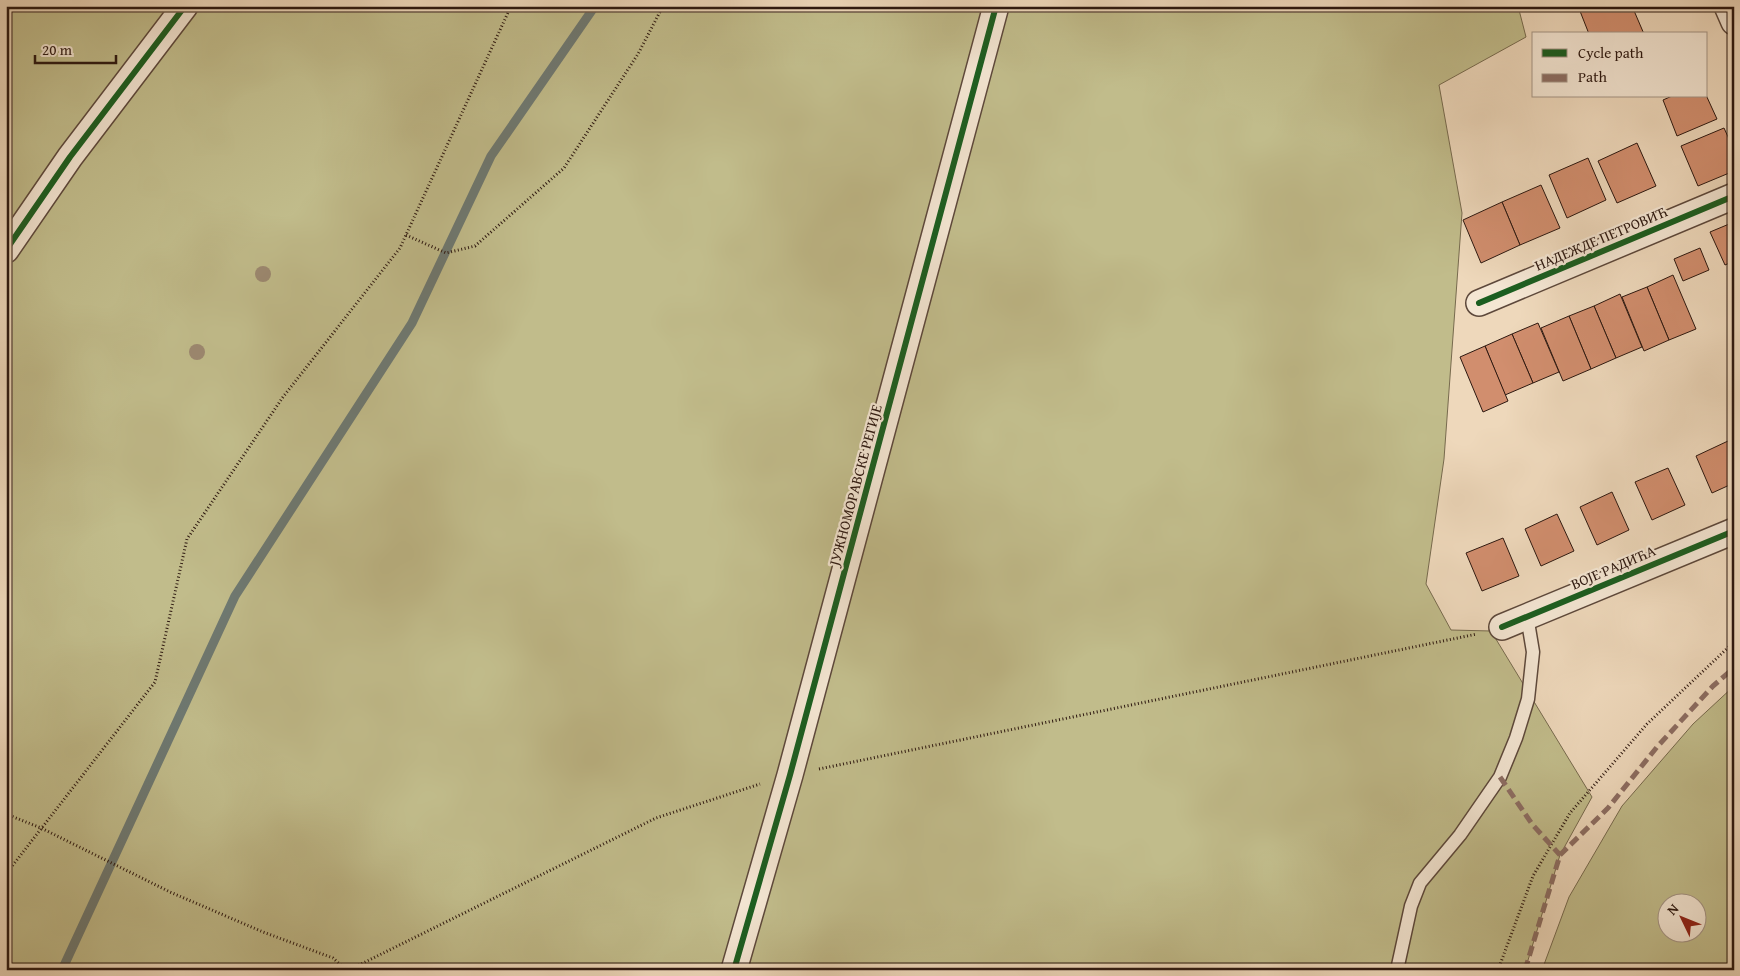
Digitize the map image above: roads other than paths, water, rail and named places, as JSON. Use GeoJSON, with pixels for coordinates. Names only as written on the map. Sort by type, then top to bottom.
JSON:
{"type":"FeatureCollection","features":[{"type":"Feature","properties":{"kind":"street"},"geometry":{"type":"LineString","coordinates":[[6,250],[70,157],[185,6]]}},
{"type":"Feature","properties":{"kind":"street","name":"ЈУЖНОМОРАВСКЕ РЕГИЈЕ"},"geometry":{"type":"LineString","coordinates":[[734,970],[790,774],[996,6]]}},
{"type":"Feature","properties":{"kind":"street"},"geometry":{"type":"LineString","coordinates":[[1727,6],[1734,22]]}},
{"type":"Feature","properties":{"kind":"street","name":"НАДЕЖДЕ ПЕТРОВИЋ"},"geometry":{"type":"LineString","coordinates":[[1479,303],[1734,196]]}},
{"type":"Feature","properties":{"kind":"street","name":"ВОЈЕ РАДИЋА"},"geometry":{"type":"LineString","coordinates":[[1502,627],[1734,531]]}},
{"type":"Feature","properties":{"kind":"lane"},"geometry":{"type":"LineString","coordinates":[[1397,970],[1410,906],[1420,883],[1460,835],[1500,777],[1516,738],[1528,699],[1533,652],[1527,616]]}},
{"type":"Feature","properties":{"kind":"waterway"},"geometry":{"type":"LineString","coordinates":[[62,970],[235,596],[412,323],[491,156],[595,6]]}}]}
